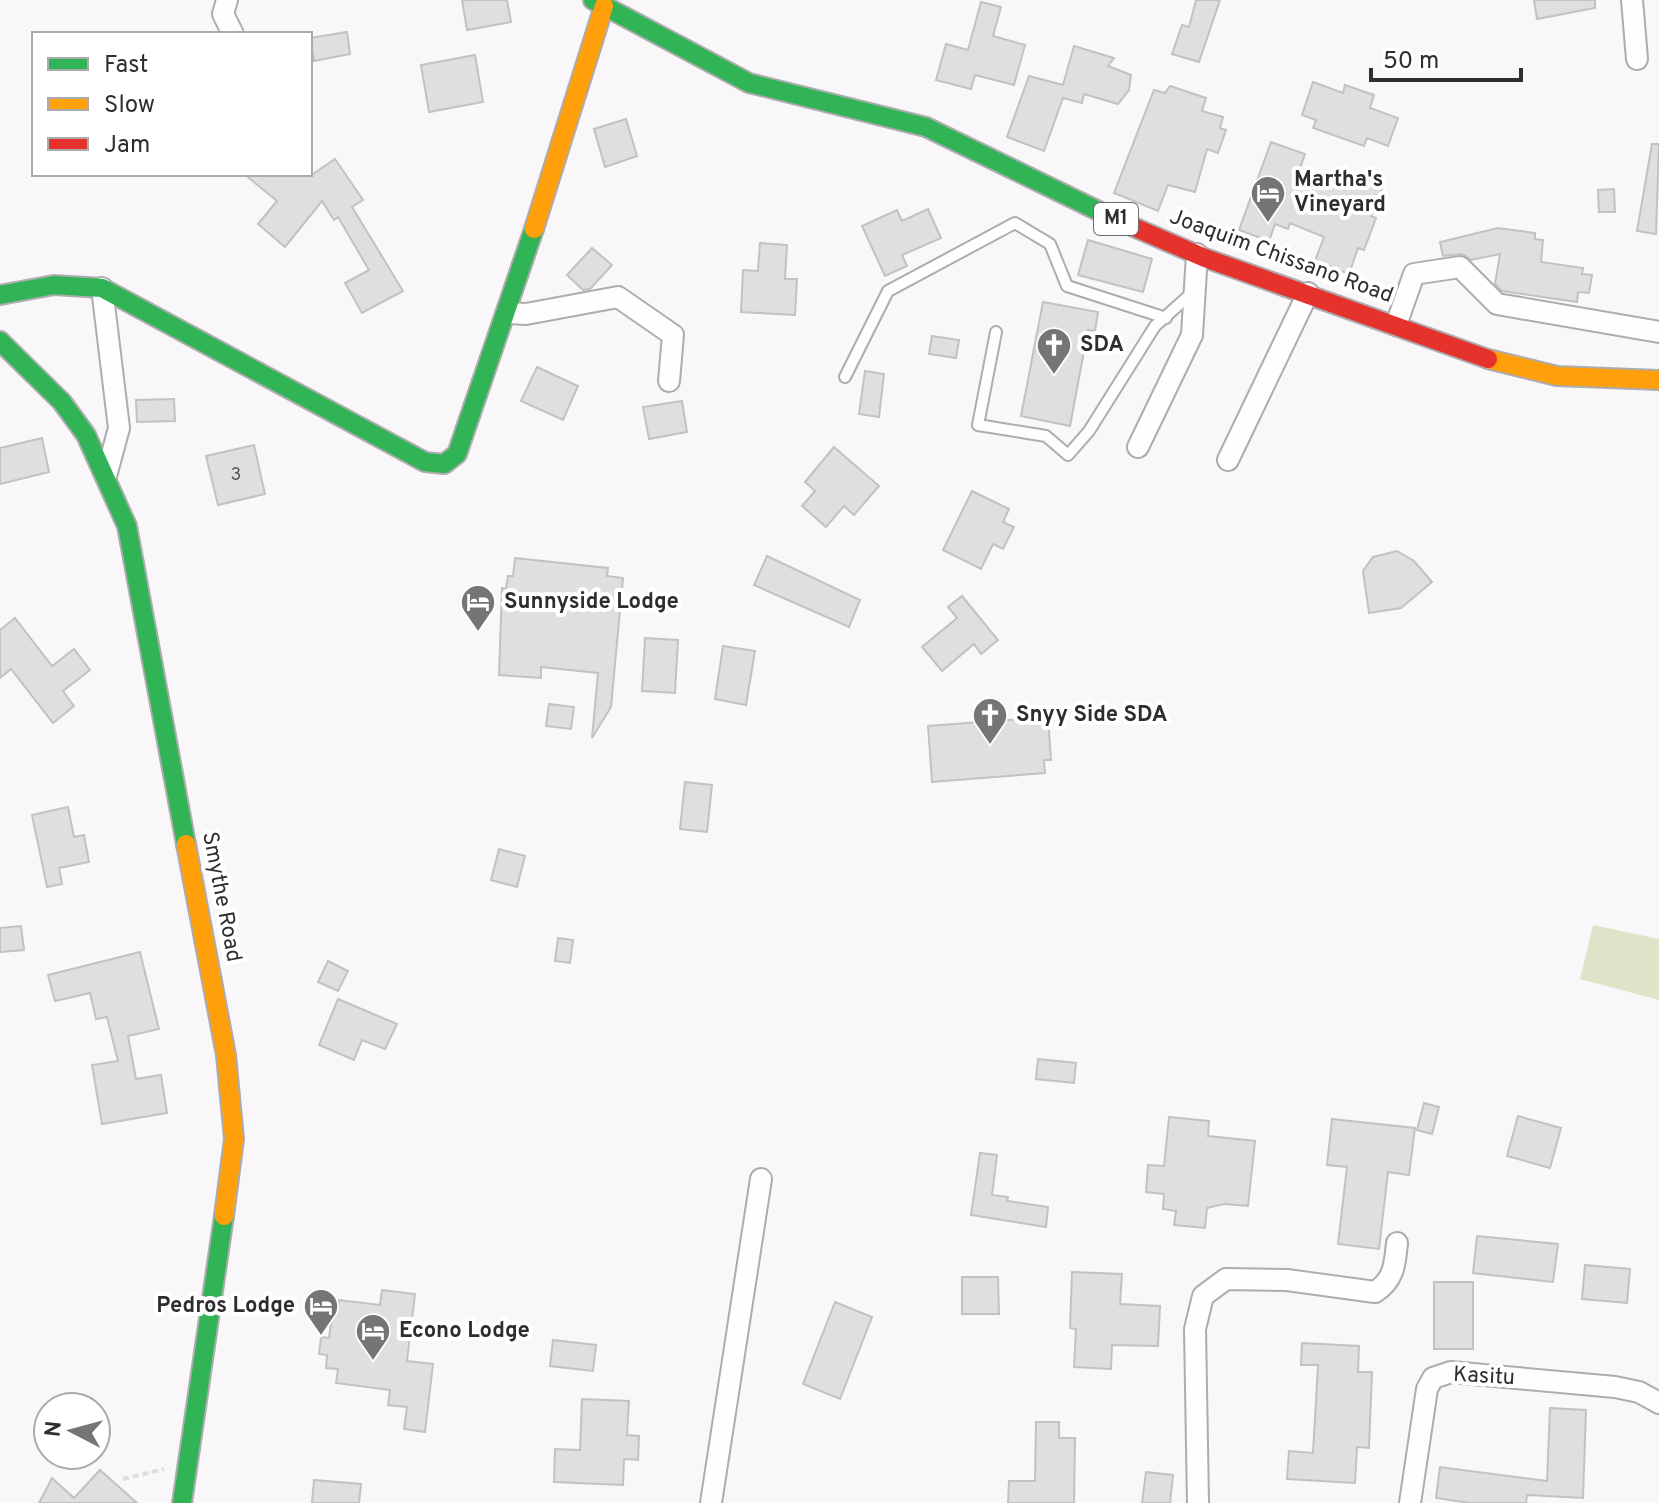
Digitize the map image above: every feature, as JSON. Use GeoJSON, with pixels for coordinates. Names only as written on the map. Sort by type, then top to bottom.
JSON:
{"type":"FeatureCollection","features":[{"type":"Feature","properties":{"kind":"main road","name":"Joaquim Chissano Road"},"geometry":{"type":"LineString","coordinates":[[599,3],[749,83],[926,127],[1121,222],[1197,254],[1396,325],[1519,368],[1557,376],[1659,380]]}},
{"type":"Feature","properties":{"kind":"main road"},"geometry":{"type":"LineString","coordinates":[[0,295],[54,285],[102,288],[425,462],[444,464],[457,454],[507,313],[599,3]]}},
{"type":"Feature","properties":{"kind":"main road","name":"Smythe Road"},"geometry":{"type":"LineString","coordinates":[[0,341],[62,402],[86,435],[127,526],[144,632],[226,1055],[234,1139],[205,1365],[182,1503]]}},
{"type":"Feature","properties":{"kind":"street"},"geometry":{"type":"LineString","coordinates":[[227,0],[223,14],[232,32]]}},
{"type":"Feature","properties":{"kind":"street"},"geometry":{"type":"LineString","coordinates":[[1632,0],[1637,59]]}},
{"type":"Feature","properties":{"kind":"street"},"geometry":{"type":"LineString","coordinates":[[1138,447],[1192,335],[1197,254]]}},
{"type":"Feature","properties":{"kind":"street"},"geometry":{"type":"LineString","coordinates":[[1396,325],[1414,274],[1460,267],[1497,304],[1659,332]]}},
{"type":"Feature","properties":{"kind":"street"},"geometry":{"type":"LineString","coordinates":[[102,288],[119,428],[106,476]]}},
{"type":"Feature","properties":{"kind":"street"},"geometry":{"type":"LineString","coordinates":[[1228,460],[1308,293]]}},
{"type":"Feature","properties":{"kind":"street"},"geometry":{"type":"LineString","coordinates":[[507,313],[526,314],[618,297],[673,335],[669,381]]}},
{"type":"Feature","properties":{"kind":"street"},"geometry":{"type":"LineString","coordinates":[[711,1503],[761,1179]]}},
{"type":"Feature","properties":{"kind":"street"},"geometry":{"type":"LineString","coordinates":[[1198,1503],[1195,1329],[1203,1296],[1226,1279],[1287,1280],[1375,1292],[1385,1285],[1394,1270],[1397,1243]]}},
{"type":"Feature","properties":{"kind":"street","name":"Kasitu"},"geometry":{"type":"LineString","coordinates":[[1410,1503],[1427,1389],[1433,1378],[1451,1372],[1615,1387],[1639,1392],[1659,1403]]}},
{"type":"Feature","properties":{"kind":"lane"},"geometry":{"type":"LineString","coordinates":[[845,377],[888,291],[1015,223],[1050,244],[1067,286],[1166,318]]}},
{"type":"Feature","properties":{"kind":"lane"},"geometry":{"type":"LineString","coordinates":[[996,332],[978,425],[1046,436],[1068,455],[1089,431],[1155,326],[1195,290]]}},
{"type":"Feature","properties":{"kind":"path"},"geometry":{"type":"LineString","coordinates":[[123,1479],[187,1465]]}},
{"type":"Feature","properties":{"kind":"green space"},"geometry":{"type":"Polygon","coordinates":[[[1593,925],[1659,939],[1659,1000],[1580,979],[1593,925]]]}},
{"type":"Feature","properties":{"kind":"building"},"geometry":{"type":"Polygon","coordinates":[[[462,0],[507,0],[511,22],[467,30],[462,0]]]}},
{"type":"Feature","properties":{"kind":"building"},"geometry":{"type":"Polygon","coordinates":[[[1196,0],[1220,0],[1199,62],[1172,54],[1182,25],[1189,27],[1196,0]]]}},
{"type":"Feature","properties":{"kind":"building"},"geometry":{"type":"Polygon","coordinates":[[[1534,0],[1595,0],[1595,8],[1537,19],[1534,0]]]}},
{"type":"Feature","properties":{"kind":"building"},"geometry":{"type":"Polygon","coordinates":[[[981,2],[1001,7],[993,36],[1025,45],[1014,85],[975,75],[971,89],[936,80],[946,44],[968,50],[981,2]]]}},
{"type":"Feature","properties":{"kind":"building"},"geometry":{"type":"Polygon","coordinates":[[[347,32],[350,54],[314,61],[312,38],[347,32]]]}},
{"type":"Feature","properties":{"kind":"building"},"geometry":{"type":"Polygon","coordinates":[[[1074,46],[1114,58],[1108,66],[1131,75],[1129,90],[1118,104],[1084,94],[1082,103],[1063,98],[1044,151],[1007,137],[1029,76],[1063,85],[1074,46]]]}},
{"type":"Feature","properties":{"kind":"building"},"geometry":{"type":"Polygon","coordinates":[[[475,55],[483,102],[429,112],[421,65],[475,55]]]}},
{"type":"Feature","properties":{"kind":"building"},"geometry":{"type":"Polygon","coordinates":[[[1313,82],[1343,93],[1345,85],[1374,95],[1370,108],[1398,118],[1388,146],[1367,138],[1364,146],[1313,128],[1316,120],[1302,115],[1313,82]]]}},
{"type":"Feature","properties":{"kind":"building"},"geometry":{"type":"Polygon","coordinates":[[[1170,86],[1206,98],[1202,111],[1223,117],[1220,128],[1226,130],[1218,153],[1207,149],[1195,192],[1168,185],[1158,211],[1114,193],[1154,90],[1165,93],[1170,86]]]}},
{"type":"Feature","properties":{"kind":"building"},"geometry":{"type":"Polygon","coordinates":[[[626,119],[637,156],[605,167],[594,129],[626,119]]]}},
{"type":"Feature","properties":{"kind":"building"},"geometry":{"type":"Polygon","coordinates":[[[1271,142],[1305,154],[1298,174],[1345,190],[1351,174],[1383,186],[1371,216],[1376,218],[1364,250],[1358,248],[1349,274],[1315,261],[1324,237],[1290,223],[1288,229],[1275,224],[1269,241],[1239,230],[1271,142]]]}},
{"type":"Feature","properties":{"kind":"building"},"geometry":{"type":"Polygon","coordinates":[[[1652,144],[1659,144],[1656,234],[1637,231],[1652,144]]]}},
{"type":"Feature","properties":{"kind":"building"},"geometry":{"type":"Polygon","coordinates":[[[335,159],[363,200],[352,207],[403,291],[362,313],[345,283],[369,270],[338,217],[334,220],[322,201],[285,247],[258,224],[277,201],[246,176],[313,174],[335,159]]]}},
{"type":"Feature","properties":{"kind":"building"},"geometry":{"type":"Polygon","coordinates":[[[1614,189],[1615,212],[1599,212],[1598,190],[1614,189]]]}},
{"type":"Feature","properties":{"kind":"building"},"geometry":{"type":"Polygon","coordinates":[[[928,209],[941,238],[902,255],[907,266],[885,276],[862,226],[897,210],[902,221],[928,209]]]}},
{"type":"Feature","properties":{"kind":"building"},"geometry":{"type":"Polygon","coordinates":[[[1498,228],[1535,233],[1535,239],[1543,240],[1541,262],[1583,268],[1582,274],[1592,275],[1589,293],[1578,292],[1577,302],[1502,291],[1495,284],[1500,254],[1471,260],[1463,254],[1443,256],[1440,242],[1498,228]]]}},
{"type":"Feature","properties":{"kind":"building"},"geometry":{"type":"Polygon","coordinates":[[[1088,240],[1152,259],[1143,292],[1078,275],[1088,240]]]}},
{"type":"Feature","properties":{"kind":"building"},"geometry":{"type":"Polygon","coordinates":[[[760,243],[787,245],[785,279],[797,279],[795,315],[741,312],[743,270],[758,271],[760,243]]]}},
{"type":"Feature","properties":{"kind":"building"},"geometry":{"type":"Polygon","coordinates":[[[592,248],[612,265],[590,289],[583,290],[567,275],[592,248]]]}},
{"type":"Feature","properties":{"kind":"building","name":"SDA"},"geometry":{"type":"Polygon","coordinates":[[[1043,302],[1098,312],[1095,331],[1088,330],[1070,426],[1021,416],[1043,302]]]}},
{"type":"Feature","properties":{"kind":"building"},"geometry":{"type":"Polygon","coordinates":[[[932,336],[959,340],[956,358],[929,354],[932,336]]]}},
{"type":"Feature","properties":{"kind":"building"},"geometry":{"type":"Polygon","coordinates":[[[537,367],[578,386],[563,420],[521,401],[537,367]]]}},
{"type":"Feature","properties":{"kind":"building"},"geometry":{"type":"Polygon","coordinates":[[[865,371],[884,374],[879,417],[859,414],[865,371]]]}},
{"type":"Feature","properties":{"kind":"building"},"geometry":{"type":"Polygon","coordinates":[[[174,399],[175,421],[137,422],[136,400],[174,399]]]}},
{"type":"Feature","properties":{"kind":"building"},"geometry":{"type":"Polygon","coordinates":[[[682,401],[687,432],[649,439],[643,407],[682,401]]]}},
{"type":"Feature","properties":{"kind":"building"},"geometry":{"type":"Polygon","coordinates":[[[42,438],[49,472],[0,484],[0,448],[42,438]]]}},
{"type":"Feature","properties":{"kind":"building"},"geometry":{"type":"Polygon","coordinates":[[[254,445],[265,494],[218,505],[206,456],[254,445]]]}},
{"type":"Feature","properties":{"kind":"building"},"geometry":{"type":"Polygon","coordinates":[[[834,447],[879,486],[854,515],[844,506],[826,527],[802,506],[815,491],[805,482],[834,447]]]}},
{"type":"Feature","properties":{"kind":"building"},"geometry":{"type":"Polygon","coordinates":[[[972,491],[1009,509],[1003,522],[1014,527],[1003,549],[993,544],[981,569],[943,550],[972,491]]]}},
{"type":"Feature","properties":{"kind":"building"},"geometry":{"type":"Polygon","coordinates":[[[1397,551],[1414,561],[1432,582],[1401,608],[1369,613],[1363,571],[1373,557],[1397,551]]]}},
{"type":"Feature","properties":{"kind":"building"},"geometry":{"type":"Polygon","coordinates":[[[767,556],[860,600],[849,627],[754,585],[767,556]]]}},
{"type":"Feature","properties":{"kind":"building"},"geometry":{"type":"Polygon","coordinates":[[[515,558],[608,568],[607,576],[623,578],[611,707],[592,738],[598,673],[541,667],[541,678],[499,675],[502,588],[506,589],[508,576],[513,576],[515,558]]]}},
{"type":"Feature","properties":{"kind":"building"},"geometry":{"type":"Polygon","coordinates":[[[962,596],[998,640],[981,654],[974,644],[942,671],[922,647],[957,618],[948,607],[962,596]]]}},
{"type":"Feature","properties":{"kind":"building"},"geometry":{"type":"Polygon","coordinates":[[[15,618],[52,666],[74,649],[90,670],[63,691],[74,706],[53,723],[11,669],[0,678],[0,630],[15,618]]]}},
{"type":"Feature","properties":{"kind":"building"},"geometry":{"type":"Polygon","coordinates":[[[645,638],[678,640],[675,693],[642,691],[645,638]]]}},
{"type":"Feature","properties":{"kind":"building"},"geometry":{"type":"Polygon","coordinates":[[[723,646],[755,651],[746,705],[715,699],[723,646]]]}},
{"type":"Feature","properties":{"kind":"building"},"geometry":{"type":"Polygon","coordinates":[[[549,704],[574,707],[571,729],[546,726],[549,704]]]}},
{"type":"Feature","properties":{"kind":"building","name":"Snyy Side SDA"},"geometry":{"type":"Polygon","coordinates":[[[1048,717],[1051,760],[1044,760],[1045,773],[932,782],[928,726],[1048,717]]]}},
{"type":"Feature","properties":{"kind":"building"},"geometry":{"type":"Polygon","coordinates":[[[685,782],[712,785],[707,832],[680,829],[685,782]]]}},
{"type":"Feature","properties":{"kind":"building"},"geometry":{"type":"Polygon","coordinates":[[[68,807],[74,837],[84,835],[89,862],[59,868],[62,884],[47,887],[32,815],[68,807]]]}},
{"type":"Feature","properties":{"kind":"building"},"geometry":{"type":"Polygon","coordinates":[[[499,849],[525,856],[517,887],[491,880],[499,849]]]}},
{"type":"Feature","properties":{"kind":"building"},"geometry":{"type":"Polygon","coordinates":[[[21,926],[24,950],[0,952],[0,928],[21,926]]]}},
{"type":"Feature","properties":{"kind":"building"},"geometry":{"type":"Polygon","coordinates":[[[558,938],[573,940],[570,963],[555,961],[558,938]]]}},
{"type":"Feature","properties":{"kind":"building"},"geometry":{"type":"Polygon","coordinates":[[[140,952],[159,1029],[128,1036],[136,1079],[161,1075],[167,1113],[102,1124],[92,1065],[118,1061],[107,1017],[96,1019],[90,993],[55,1001],[48,975],[140,952]]]}},
{"type":"Feature","properties":{"kind":"building"},"geometry":{"type":"Polygon","coordinates":[[[328,961],[348,971],[338,991],[318,982],[328,961]]]}},
{"type":"Feature","properties":{"kind":"building"},"geometry":{"type":"Polygon","coordinates":[[[338,999],[397,1024],[385,1049],[362,1040],[354,1060],[319,1045],[338,999]]]}},
{"type":"Feature","properties":{"kind":"building"},"geometry":{"type":"Polygon","coordinates":[[[1038,1059],[1076,1063],[1074,1083],[1036,1079],[1038,1059]]]}},
{"type":"Feature","properties":{"kind":"building"},"geometry":{"type":"Polygon","coordinates":[[[1424,1103],[1439,1107],[1432,1134],[1417,1130],[1424,1103]]]}},
{"type":"Feature","properties":{"kind":"building"},"geometry":{"type":"Polygon","coordinates":[[[1518,1116],[1561,1128],[1550,1168],[1507,1156],[1518,1116]]]}},
{"type":"Feature","properties":{"kind":"building"},"geometry":{"type":"Polygon","coordinates":[[[1169,1117],[1209,1121],[1208,1136],[1255,1141],[1248,1206],[1224,1204],[1207,1208],[1205,1228],[1174,1225],[1176,1211],[1163,1209],[1164,1194],[1146,1192],[1148,1165],[1164,1166],[1169,1117]]]}},
{"type":"Feature","properties":{"kind":"building"},"geometry":{"type":"Polygon","coordinates":[[[1332,1119],[1415,1128],[1409,1175],[1388,1172],[1379,1249],[1338,1244],[1347,1167],[1327,1165],[1332,1119]]]}},
{"type":"Feature","properties":{"kind":"building"},"geometry":{"type":"Polygon","coordinates":[[[980,1153],[997,1155],[992,1195],[1008,1197],[1007,1201],[1048,1207],[1046,1227],[971,1215],[980,1153]]]}},
{"type":"Feature","properties":{"kind":"building"},"geometry":{"type":"Polygon","coordinates":[[[1477,1236],[1558,1244],[1553,1282],[1473,1273],[1477,1236]]]}},
{"type":"Feature","properties":{"kind":"building"},"geometry":{"type":"Polygon","coordinates":[[[1585,1265],[1630,1269],[1627,1303],[1582,1299],[1585,1265]]]}},
{"type":"Feature","properties":{"kind":"building"},"geometry":{"type":"Polygon","coordinates":[[[1072,1272],[1122,1274],[1120,1304],[1160,1306],[1158,1346],[1112,1345],[1111,1369],[1074,1367],[1076,1329],[1070,1328],[1072,1272]]]}},
{"type":"Feature","properties":{"kind":"building"},"geometry":{"type":"Polygon","coordinates":[[[962,1277],[998,1277],[999,1314],[962,1314],[962,1277]]]}},
{"type":"Feature","properties":{"kind":"building"},"geometry":{"type":"Polygon","coordinates":[[[1434,1282],[1473,1282],[1473,1349],[1434,1349],[1434,1282]]]}},
{"type":"Feature","properties":{"kind":"building","name":"Econo Lodge"},"geometry":{"type":"Polygon","coordinates":[[[382,1290],[415,1294],[407,1361],[433,1364],[425,1432],[404,1429],[407,1407],[388,1405],[390,1390],[336,1383],[338,1369],[326,1368],[327,1355],[319,1354],[321,1337],[329,1338],[333,1308],[338,1308],[339,1300],[380,1305],[382,1290]]]}},
{"type":"Feature","properties":{"kind":"building"},"geometry":{"type":"Polygon","coordinates":[[[835,1302],[872,1317],[840,1399],[803,1384],[835,1302]]]}},
{"type":"Feature","properties":{"kind":"building"},"geometry":{"type":"Polygon","coordinates":[[[553,1340],[596,1345],[593,1371],[550,1366],[553,1340]]]}},
{"type":"Feature","properties":{"kind":"building"},"geometry":{"type":"Polygon","coordinates":[[[1302,1343],[1359,1346],[1358,1372],[1372,1372],[1369,1448],[1357,1447],[1355,1483],[1287,1479],[1289,1451],[1313,1453],[1318,1365],[1301,1365],[1302,1343]]]}},
{"type":"Feature","properties":{"kind":"building"},"geometry":{"type":"Polygon","coordinates":[[[582,1399],[629,1401],[627,1435],[639,1436],[638,1460],[624,1459],[623,1485],[554,1482],[555,1449],[580,1450],[582,1399]]]}},
{"type":"Feature","properties":{"kind":"building"},"geometry":{"type":"Polygon","coordinates":[[[1550,1408],[1586,1410],[1583,1498],[1527,1495],[1526,1503],[1470,1503],[1436,1498],[1440,1467],[1547,1481],[1550,1408]]]}},
{"type":"Feature","properties":{"kind":"building"},"geometry":{"type":"Polygon","coordinates":[[[1036,1422],[1059,1422],[1059,1438],[1075,1438],[1074,1503],[1008,1503],[1009,1481],[1035,1481],[1036,1422]]]}},
{"type":"Feature","properties":{"kind":"building"},"geometry":{"type":"Polygon","coordinates":[[[101,1471],[137,1503],[39,1503],[52,1478],[74,1498],[101,1471]]]}},
{"type":"Feature","properties":{"kind":"building"},"geometry":{"type":"Polygon","coordinates":[[[1146,1472],[1173,1475],[1170,1503],[1142,1503],[1146,1472]]]}},
{"type":"Feature","properties":{"kind":"building"},"geometry":{"type":"Polygon","coordinates":[[[314,1480],[361,1484],[359,1503],[312,1503],[314,1480]]]}},
{"type":"Feature","properties":{"kind":"traffic: fast"},"geometry":{"type":"LineString","coordinates":[[593,0],[749,83],[926,127],[1115,219]]}},
{"type":"Feature","properties":{"kind":"traffic: fast"},"geometry":{"type":"LineString","coordinates":[[0,295],[54,285],[102,288],[425,462],[444,464],[457,454],[534,229]]}},
{"type":"Feature","properties":{"kind":"traffic: fast"},"geometry":{"type":"LineString","coordinates":[[0,341],[62,402],[86,435],[127,526],[186,844]]}},
{"type":"Feature","properties":{"kind":"traffic: fast"},"geometry":{"type":"LineString","coordinates":[[182,1503],[224,1216]]}},
{"type":"Feature","properties":{"kind":"traffic: slow"},"geometry":{"type":"LineString","coordinates":[[534,229],[604,6]]}},
{"type":"Feature","properties":{"kind":"traffic: slow"},"geometry":{"type":"LineString","coordinates":[[1488,359],[1557,376],[1659,380]]}},
{"type":"Feature","properties":{"kind":"traffic: slow"},"geometry":{"type":"LineString","coordinates":[[186,844],[226,1055],[234,1139],[224,1216]]}},
{"type":"Feature","properties":{"kind":"traffic: jam"},"geometry":{"type":"LineString","coordinates":[[1115,219],[1205,258],[1488,359]]}},
{"type":"Feature","properties":{"kind":"place","name":"Martha's Vineyard"},"geometry":{"type":"Point","coordinates":[1268,224]}},
{"type":"Feature","properties":{"kind":"place","name":"SDA"},"geometry":{"type":"Point","coordinates":[1054,376]}},
{"type":"Feature","properties":{"kind":"place","name":"Sunnyside Lodge"},"geometry":{"type":"Point","coordinates":[478,633]}},
{"type":"Feature","properties":{"kind":"place","name":"Snyy Side SDA"},"geometry":{"type":"Point","coordinates":[990,746]}},
{"type":"Feature","properties":{"kind":"place","name":"Pedros Lodge"},"geometry":{"type":"Point","coordinates":[321,1337]}},
{"type":"Feature","properties":{"kind":"place","name":"Econo Lodge"},"geometry":{"type":"Point","coordinates":[373,1362]}}]}
